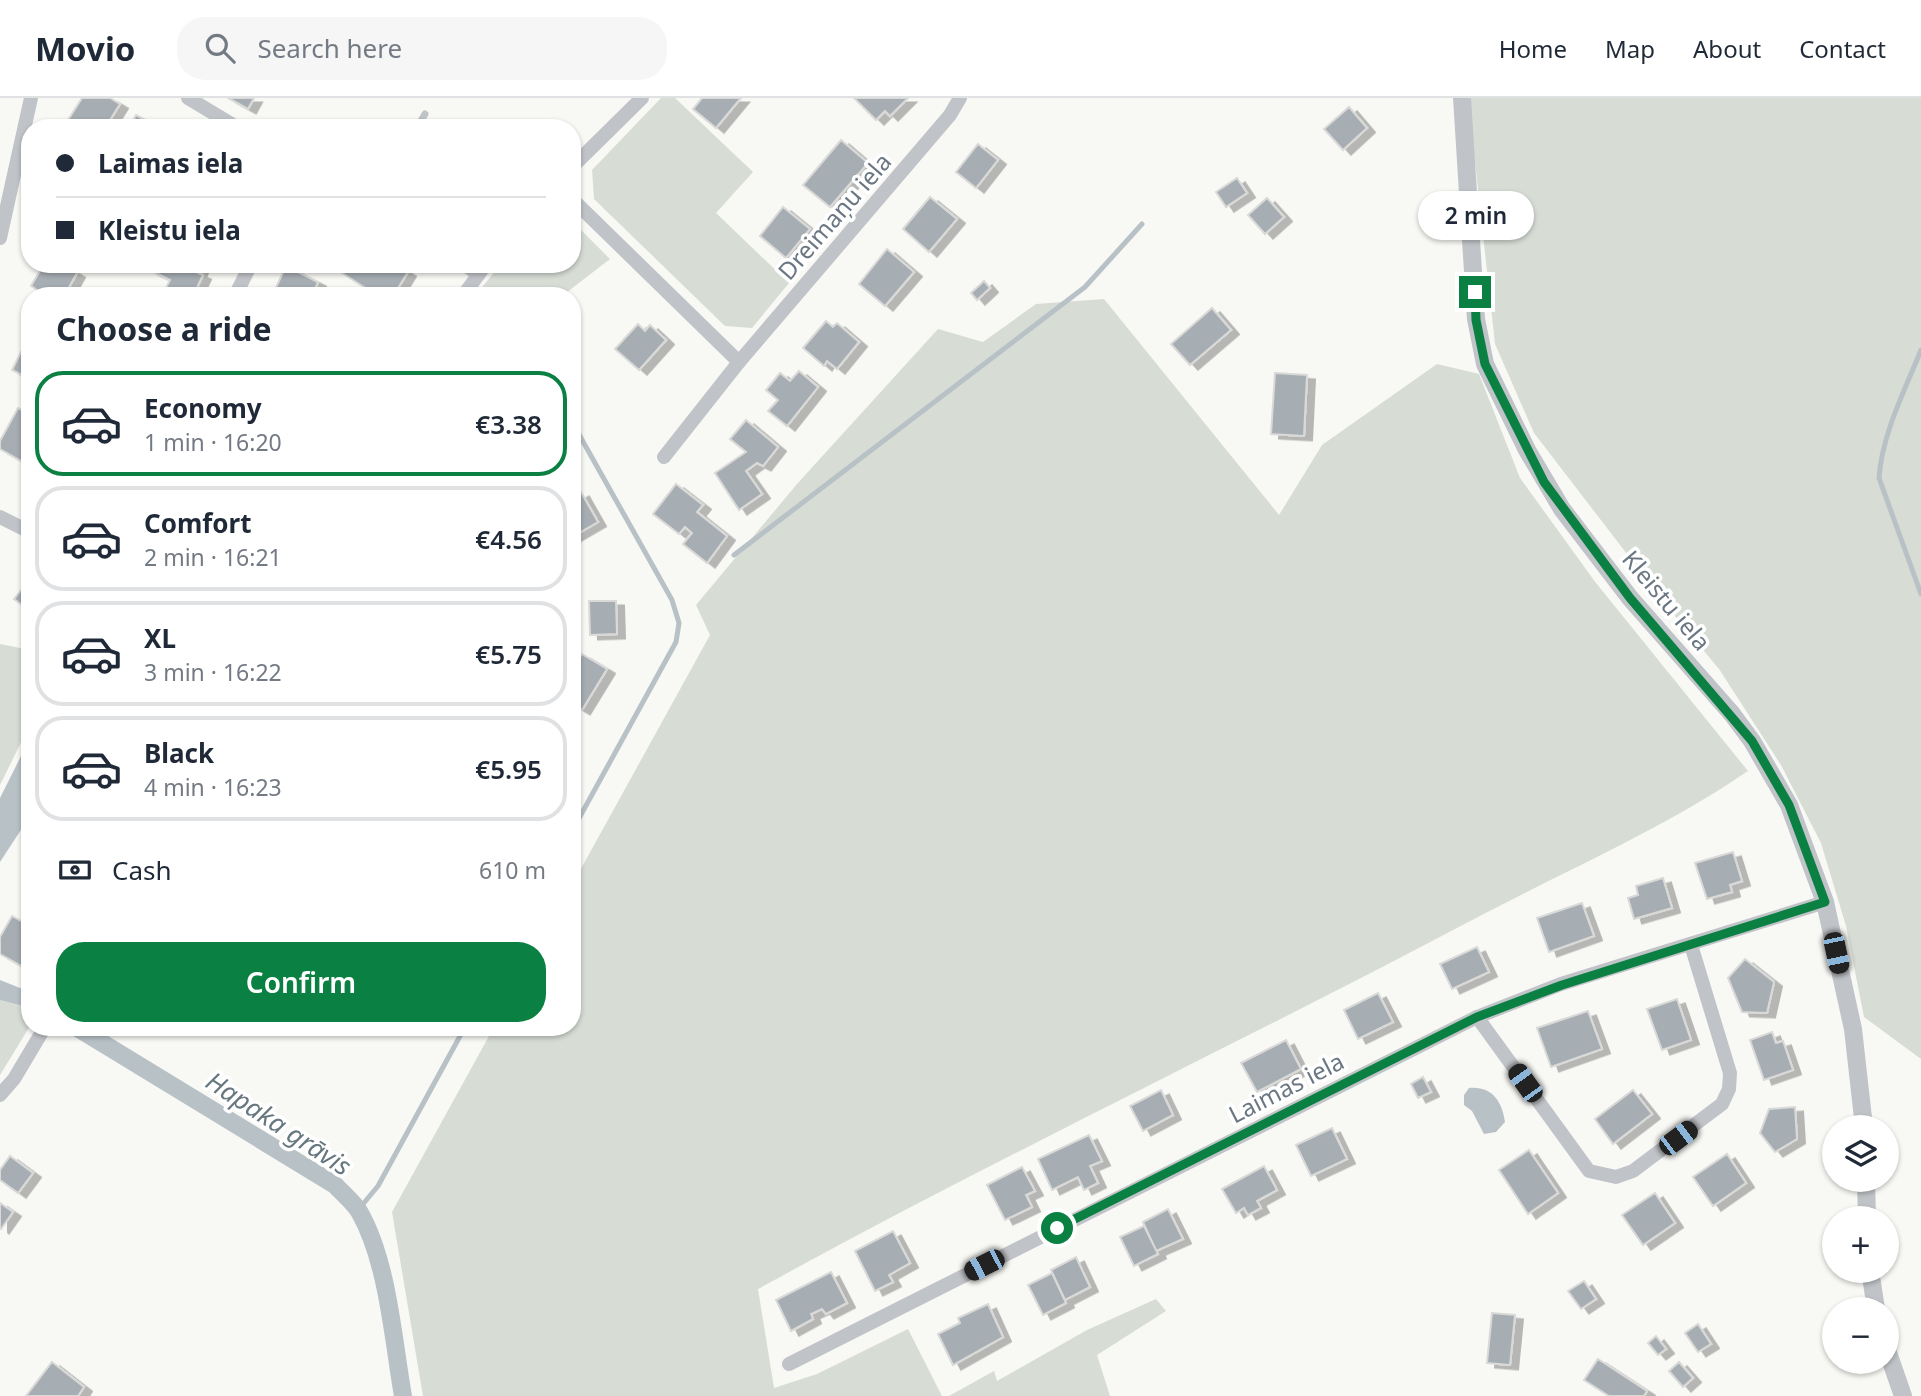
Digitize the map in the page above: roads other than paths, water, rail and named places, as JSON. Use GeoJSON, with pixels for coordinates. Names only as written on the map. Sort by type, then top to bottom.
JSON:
{"type":"FeatureCollection","features":[{"type":"Feature","properties":{"kind":"street"},"geometry":{"type":"LineString","coordinates":[[26,119],[31,98]]}},
{"type":"Feature","properties":{"kind":"street"},"geometry":{"type":"LineString","coordinates":[[188,98],[223,119]]}},
{"type":"Feature","properties":{"kind":"street"},"geometry":{"type":"LineString","coordinates":[[581,158],[642,98]]}},
{"type":"Feature","properties":{"kind":"street","name":"Dreimaņu iela"},"geometry":{"type":"LineString","coordinates":[[664,457],[739,362],[950,116],[960,98]]}},
{"type":"Feature","properties":{"kind":"street","name":"Kleistu iela"},"geometry":{"type":"LineString","coordinates":[[1462,98],[1476,320],[1485,364],[1527,450],[1562,509],[1630,598],[1752,741],[1789,805],[1825,902],[1853,1029],[1863,1115]]}},
{"type":"Feature","properties":{"kind":"street"},"geometry":{"type":"LineString","coordinates":[[0,238],[21,143]]}},
{"type":"Feature","properties":{"kind":"street"},"geometry":{"type":"LineString","coordinates":[[581,208],[739,362]]}},
{"type":"Feature","properties":{"kind":"street"},"geometry":{"type":"LineString","coordinates":[[0,517],[21,528]]}},
{"type":"Feature","properties":{"kind":"street","name":"Laimas iela"},"geometry":{"type":"LineString","coordinates":[[789,1364],[1477,1017],[1562,985],[1825,902]]}},
{"type":"Feature","properties":{"kind":"street"},"geometry":{"type":"LineString","coordinates":[[1477,1017],[1589,1171],[1605,1176],[1625,1174],[1633,1171],[1721,1104],[1729,1089],[1731,1073],[1692,945]]}},
{"type":"Feature","properties":{"kind":"street"},"geometry":{"type":"LineString","coordinates":[[0,1095],[14,1079],[40,1036]]}},
{"type":"Feature","properties":{"kind":"street"},"geometry":{"type":"LineString","coordinates":[[1895,1374],[1903,1396]]}},
{"type":"Feature","properties":{"kind":"lane"},"geometry":{"type":"LineString","coordinates":[[422,119],[425,114]]}},
{"type":"Feature","properties":{"kind":"waterway"},"geometry":{"type":"LineString","coordinates":[[734,555],[1085,287],[1142,224]]}},
{"type":"Feature","properties":{"kind":"waterway"},"geometry":{"type":"LineString","coordinates":[[1921,350],[1889,429],[1879,478],[1921,594]]}},
{"type":"Feature","properties":{"kind":"waterway"},"geometry":{"type":"LineString","coordinates":[[581,438],[672,600],[679,623],[676,642],[581,815]]}},
{"type":"Feature","properties":{"kind":"waterway","name":"Hapaka grāvis"},"geometry":{"type":"LineString","coordinates":[[91,1036],[335,1185],[352,1202],[360,1213],[377,1255],[403,1396]]}},
{"type":"Feature","properties":{"kind":"waterway"},"geometry":{"type":"LineString","coordinates":[[358,1210],[378,1186],[460,1036]]}}]}
